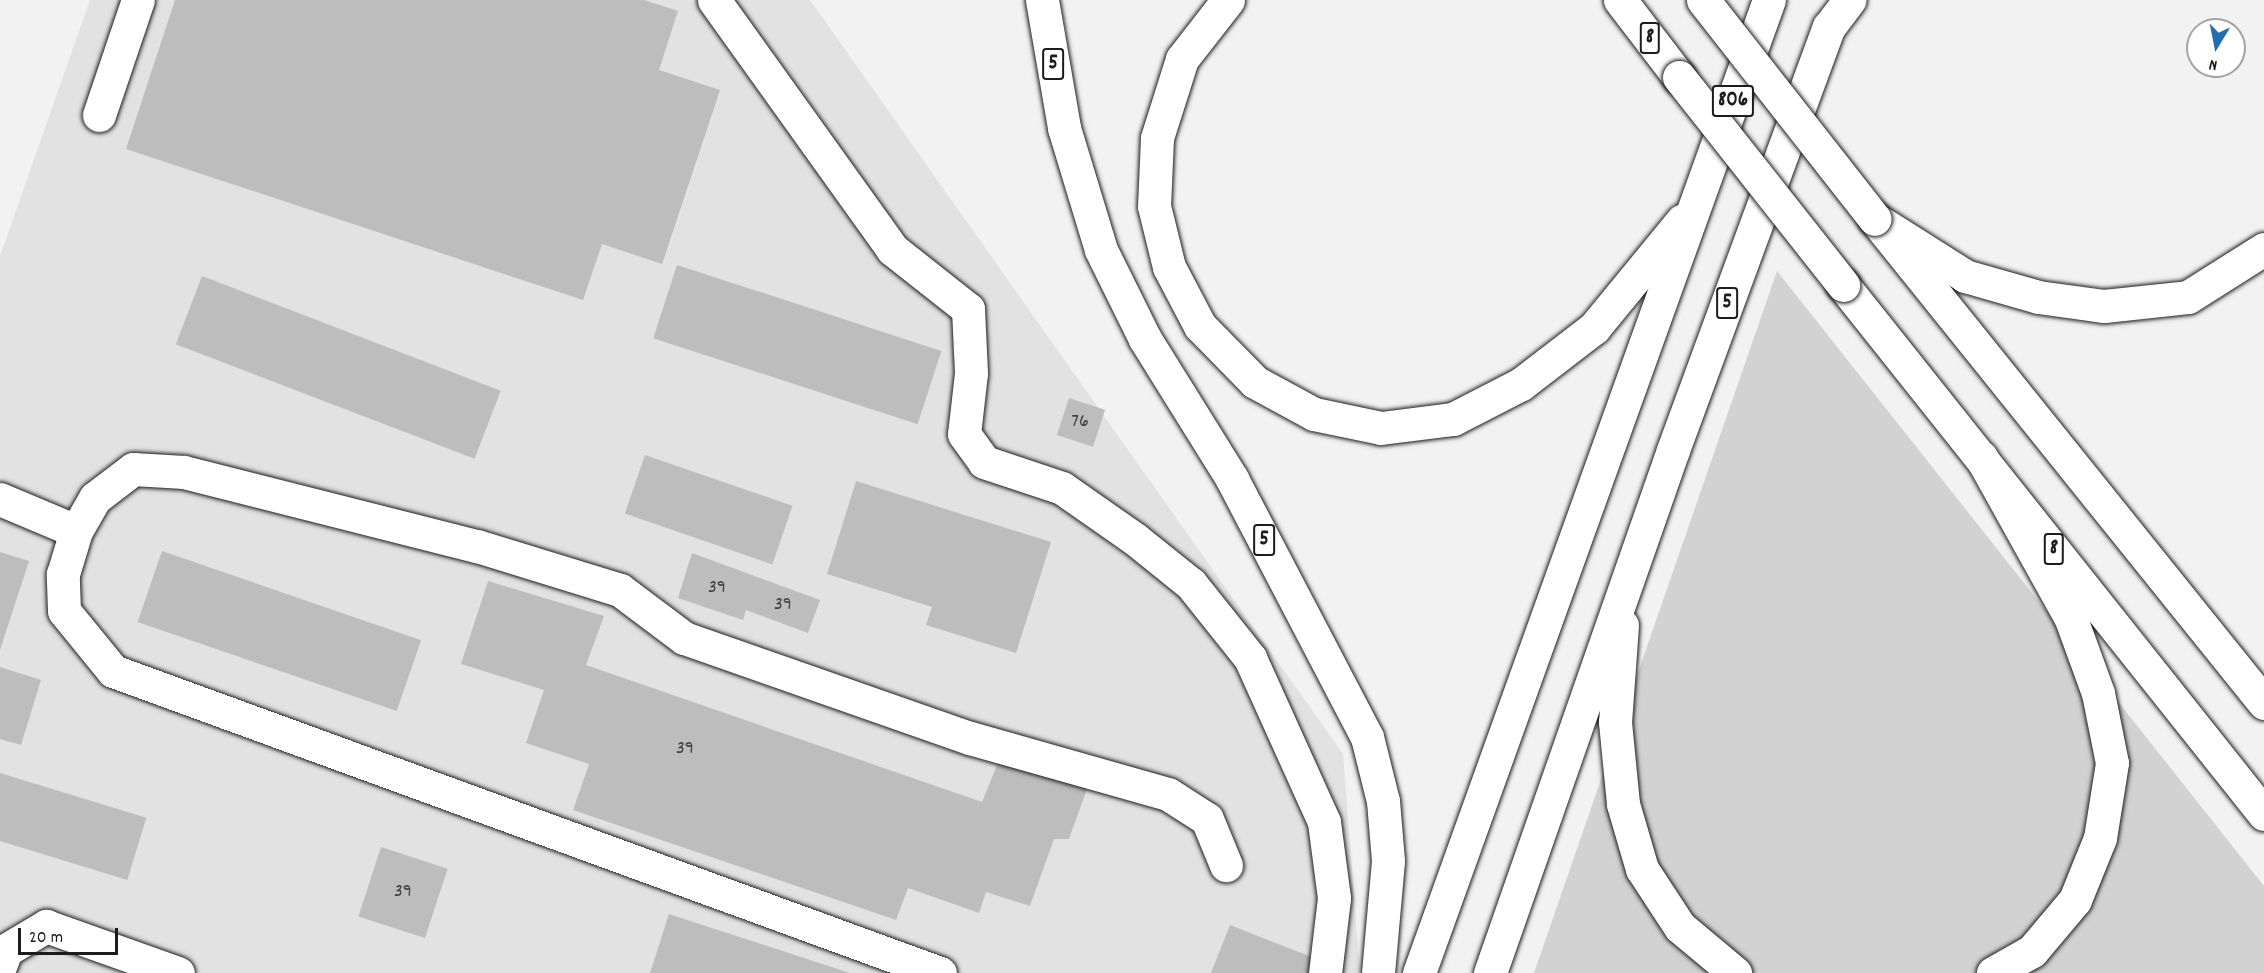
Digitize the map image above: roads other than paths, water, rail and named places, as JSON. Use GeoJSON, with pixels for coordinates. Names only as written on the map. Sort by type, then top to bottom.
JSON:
{"type":"FeatureCollection","features":[{"type":"Feature","properties":{"kind":"main road"},"geometry":{"type":"LineString","coordinates":[[99,115],[138,0]]}},
{"type":"Feature","properties":{"kind":"main road"},"geometry":{"type":"LineString","coordinates":[[714,0],[892,249],[968,309],[971,373],[964,434],[984,462],[1062,488],[1136,539],[1191,584],[1250,658],[1324,822],[1334,898],[1325,973]]}},
{"type":"Feature","properties":{"kind":"main road","name":"5"},"geometry":{"type":"LineString","coordinates":[[1042,0],[1064,128],[1101,250],[1144,339],[1232,479],[1367,737],[1383,801],[1388,861],[1378,973]]}},
{"type":"Feature","properties":{"kind":"main road"},"geometry":{"type":"LineString","coordinates":[[1228,0],[1182,59],[1157,138],[1154,206],[1169,267],[1200,326],[1255,382],[1314,414],[1381,428],[1453,419],[1521,384],[1594,328],[1698,201]]}},
{"type":"Feature","properties":{"kind":"main road"},"geometry":{"type":"LineString","coordinates":[[1597,0],[1628,9]]}},
{"type":"Feature","properties":{"kind":"main road"},"geometry":{"type":"LineString","coordinates":[[1703,0],[1875,219],[2264,704]]}},
{"type":"Feature","properties":{"kind":"main road","name":"806"},"geometry":{"type":"LineString","coordinates":[[1698,201],[1769,0]]}},
{"type":"Feature","properties":{"kind":"main road","name":"5"},"geometry":{"type":"LineString","coordinates":[[1490,973],[1625,580],[1834,13],[1850,0]]}},
{"type":"Feature","properties":{"kind":"main road","name":"8"},"geometry":{"type":"LineString","coordinates":[[1628,9],[1843,285],[2264,814]]}},
{"type":"Feature","properties":{"kind":"main road"},"geometry":{"type":"LineString","coordinates":[[1419,973],[1698,201]]}},
{"type":"Feature","properties":{"kind":"main road"},"geometry":{"type":"LineString","coordinates":[[1875,219],[1965,276],[2037,297],[2104,306],[2188,297],[2264,249]]}},
{"type":"Feature","properties":{"kind":"main road"},"geometry":{"type":"LineString","coordinates":[[1981,457],[2071,619],[2098,693],[2112,763],[2100,838],[2075,900],[2032,951],[1993,973]]}},
{"type":"Feature","properties":{"kind":"main road"},"geometry":{"type":"LineString","coordinates":[[940,973],[114,671],[64,611],[63,574],[76,531],[94,498],[133,469],[184,472],[477,546],[620,590],[684,638],[970,738],[1168,794],[1207,819],[1226,865]]}},
{"type":"Feature","properties":{"kind":"main road"},"geometry":{"type":"LineString","coordinates":[[0,499],[76,531]]}},
{"type":"Feature","properties":{"kind":"main road"},"geometry":{"type":"LineString","coordinates":[[1625,580],[1615,722],[1623,804],[1642,869],[1680,927],[1735,973]]}},
{"type":"Feature","properties":{"kind":"main road"},"geometry":{"type":"LineString","coordinates":[[0,966],[6,950],[46,926],[178,973]]}}]}
